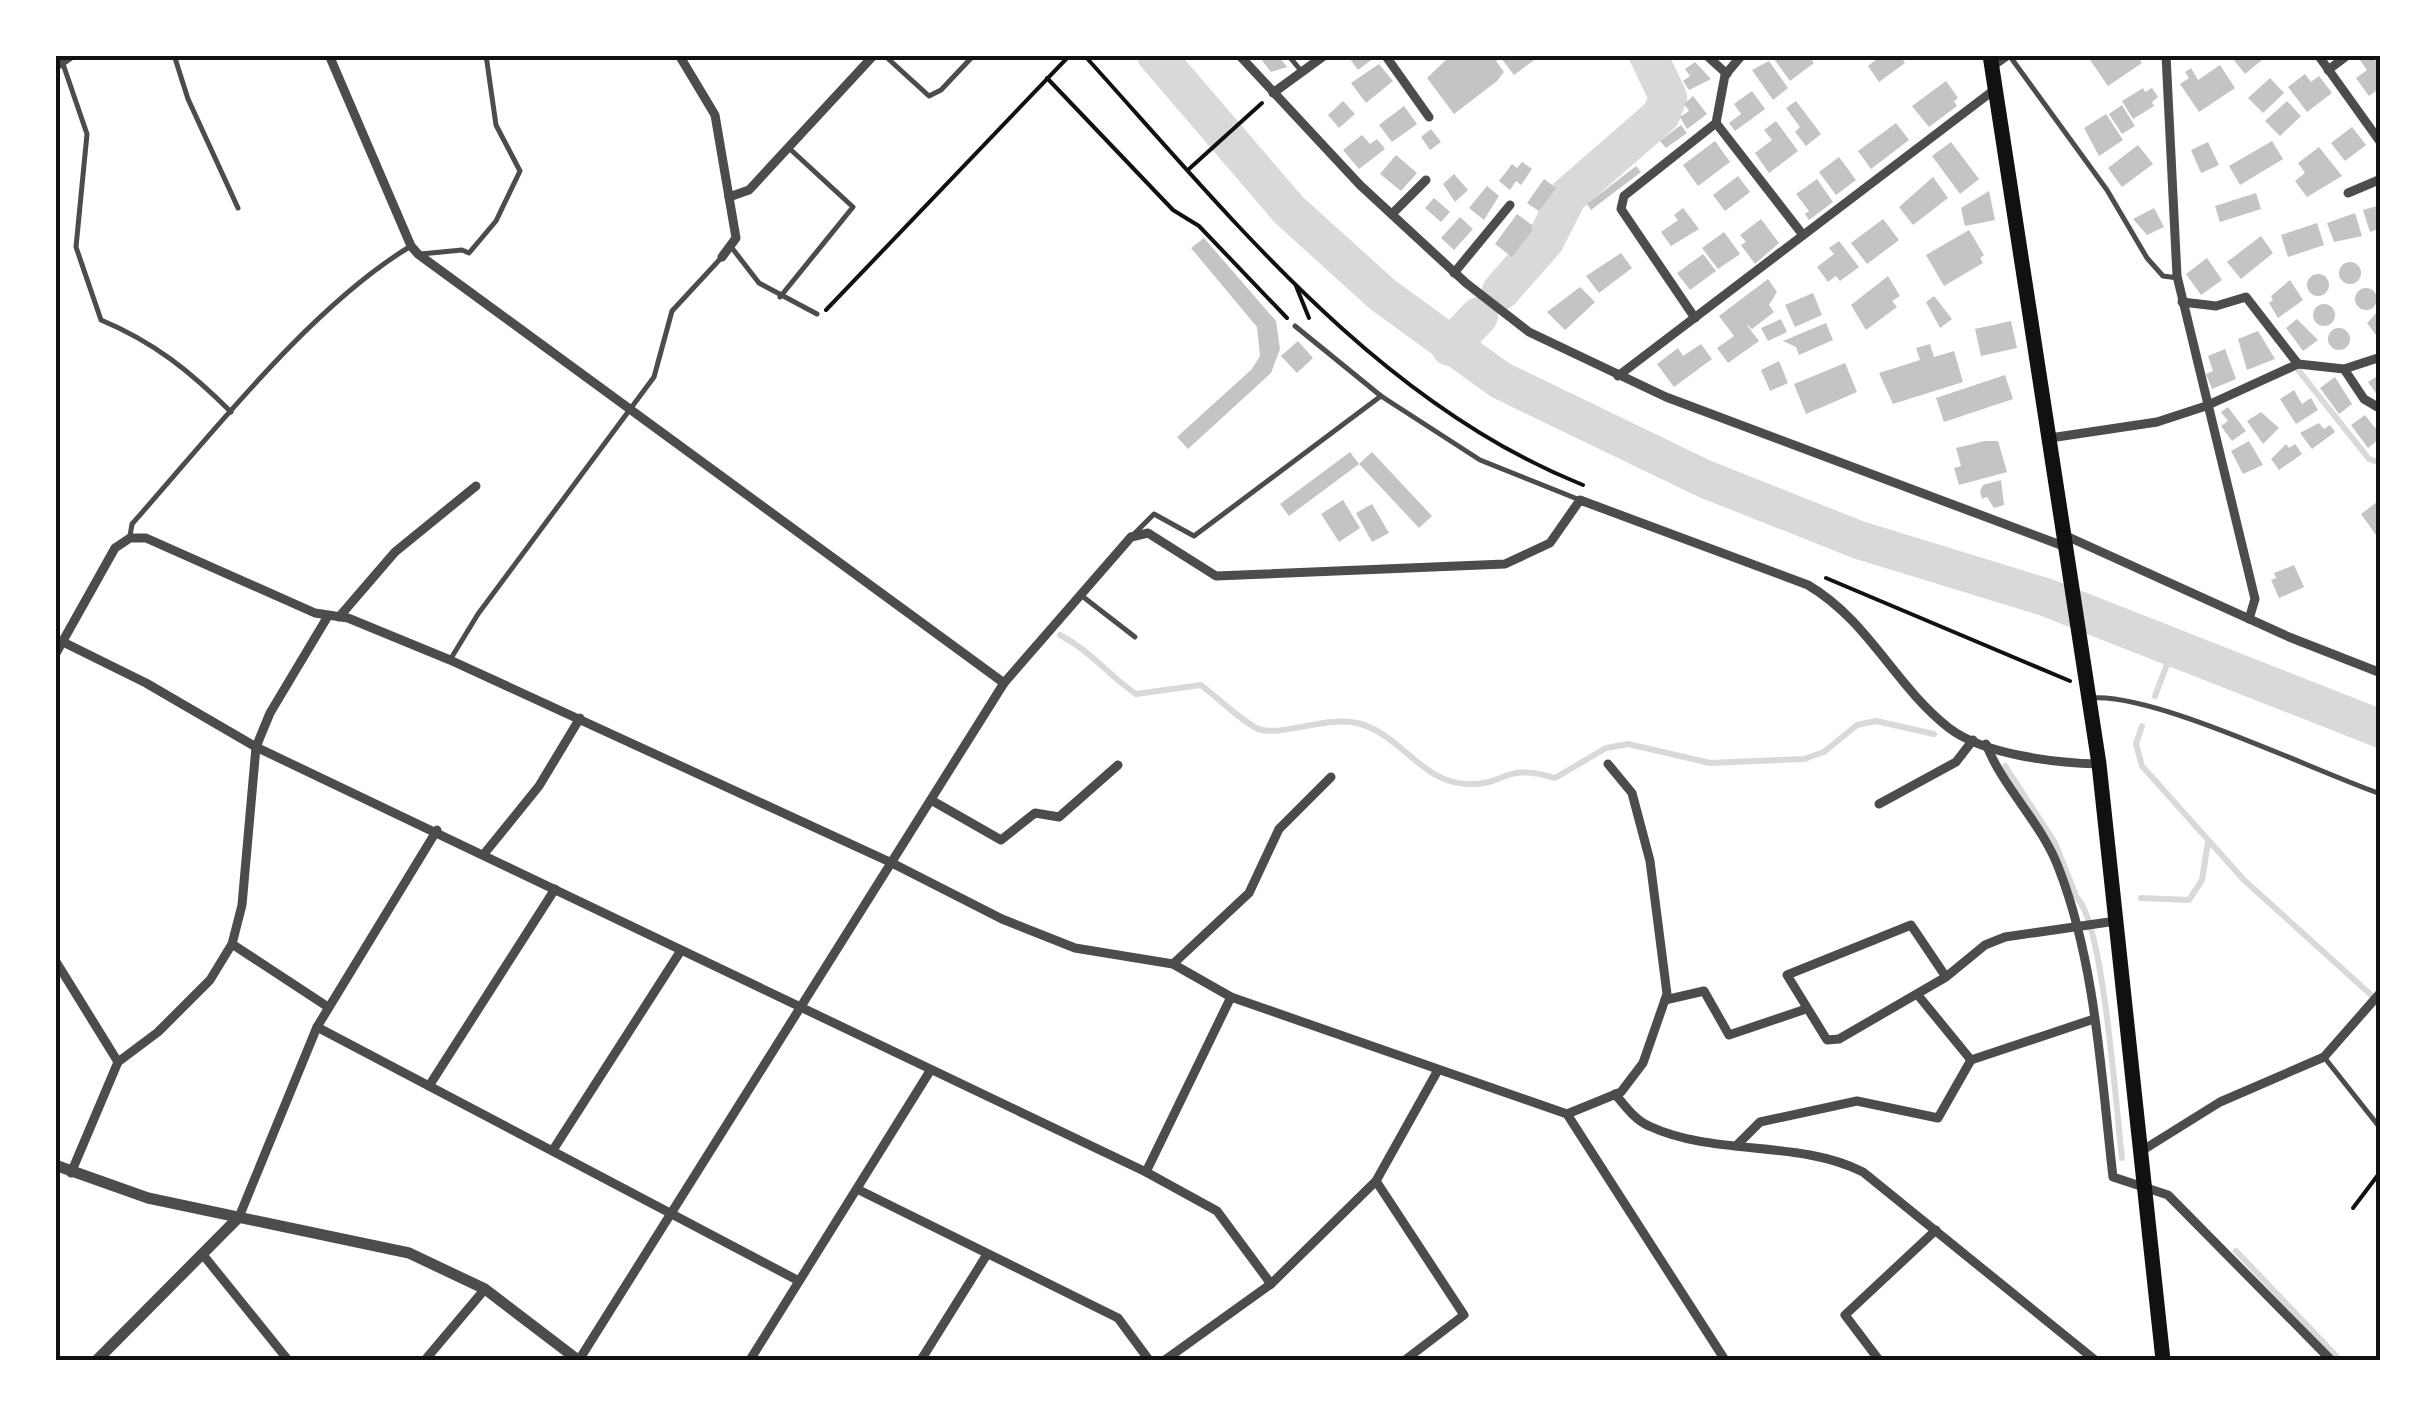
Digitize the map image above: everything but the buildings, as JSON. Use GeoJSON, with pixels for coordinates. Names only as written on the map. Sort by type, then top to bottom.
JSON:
{"type":"FeatureCollection","features":[{"type":"Feature","properties":{"kind":"main road"},"geometry":{"type":"LineString","coordinates":[[1991,61],[2086,665],[2163,1360]]}},
{"type":"Feature","properties":{"kind":"street"},"geometry":{"type":"LineString","coordinates":[[59,65],[72,55]]}},
{"type":"Feature","properties":{"kind":"street"},"geometry":{"type":"LineString","coordinates":[[329,55],[414,250],[632,406],[1004,683]]}},
{"type":"Feature","properties":{"kind":"street"},"geometry":{"type":"LineString","coordinates":[[678,55],[714,116],[736,238],[722,257]]}},
{"type":"Feature","properties":{"kind":"street"},"geometry":{"type":"LineString","coordinates":[[730,197],[749,190],[874,55]]}},
{"type":"Feature","properties":{"kind":"street"},"geometry":{"type":"LineString","coordinates":[[1239,55],[1270,95],[1392,214],[1454,272],[1529,332],[1618,376],[2066,545],[2381,672]]}},
{"type":"Feature","properties":{"kind":"street"},"geometry":{"type":"LineString","coordinates":[[1270,95],[1325,55]]}},
{"type":"Feature","properties":{"kind":"street"},"geometry":{"type":"LineString","coordinates":[[1385,55],[1429,117]]}},
{"type":"Feature","properties":{"kind":"street"},"geometry":{"type":"LineString","coordinates":[[1706,55],[1727,74]]}},
{"type":"Feature","properties":{"kind":"street"},"geometry":{"type":"LineString","coordinates":[[1695,318],[1621,209],[1622,203],[1624,196],[1716,124],[1727,74],[1742,55]]}},
{"type":"Feature","properties":{"kind":"street"},"geometry":{"type":"LineString","coordinates":[[1991,61],[2009,55]]}},
{"type":"Feature","properties":{"kind":"street"},"geometry":{"type":"LineString","coordinates":[[2166,55],[2178,278],[2255,598],[2249,619]]}},
{"type":"Feature","properties":{"kind":"street"},"geometry":{"type":"LineString","coordinates":[[2318,55],[2381,143]]}},
{"type":"Feature","properties":{"kind":"street"},"geometry":{"type":"LineString","coordinates":[[2328,70],[2348,55]]}},
{"type":"Feature","properties":{"kind":"street"},"geometry":{"type":"LineString","coordinates":[[1618,376],[1994,90]]}},
{"type":"Feature","properties":{"kind":"street"},"geometry":{"type":"LineString","coordinates":[[1716,124],[1804,234]]}},
{"type":"Feature","properties":{"kind":"street"},"geometry":{"type":"LineString","coordinates":[[2348,194],[2381,179]]}},
{"type":"Feature","properties":{"kind":"street"},"geometry":{"type":"LineString","coordinates":[[1392,214],[1426,180]]}},
{"type":"Feature","properties":{"kind":"street"},"geometry":{"type":"LineString","coordinates":[[1454,272],[1510,205]]}},
{"type":"Feature","properties":{"kind":"street"},"geometry":{"type":"LineString","coordinates":[[2182,302],[2216,306],[2246,297],[2298,364]]}},
{"type":"Feature","properties":{"kind":"street"},"geometry":{"type":"LineString","coordinates":[[2050,438],[2157,422],[2206,406],[2298,364],[2344,369],[2381,357]]}},
{"type":"Feature","properties":{"kind":"street"},"geometry":{"type":"LineString","coordinates":[[2344,369],[2364,399],[2381,408]]}},
{"type":"Feature","properties":{"kind":"street"},"geometry":{"type":"LineString","coordinates":[[71,1173],[118,1062],[158,1032],[210,980],[232,944],[242,905],[256,747],[270,713],[334,617],[395,552],[476,486]]}},
{"type":"Feature","properties":{"kind":"street"},"geometry":{"type":"LineString","coordinates":[[55,1165],[148,1198],[409,1253],[484,1289],[578,1360],[1004,683],[1132,537],[1148,533],[1216,576],[1505,564],[1550,543],[1580,500],[1808,585],[1834,600],[1856,620],[1932,713],[1954,732],[2055,763],[2099,764]]}},
{"type":"Feature","properties":{"kind":"street"},"geometry":{"type":"LineString","coordinates":[[55,655],[101,567],[130,538],[146,538],[334,617],[450,660],[892,863],[1002,918],[1075,948],[1173,964],[1231,996],[1566,1114],[1725,1360]]}},
{"type":"Feature","properties":{"kind":"street"},"geometry":{"type":"LineString","coordinates":[[61,641],[146,683],[256,747],[437,830],[680,952],[1146,1172],[1217,1211],[1271,1284]]}},
{"type":"Feature","properties":{"kind":"street"},"geometry":{"type":"LineString","coordinates":[[484,854],[539,786],[580,718]]}},
{"type":"Feature","properties":{"kind":"street"},"geometry":{"type":"LineString","coordinates":[[1879,804],[1956,762],[1973,740]]}},
{"type":"Feature","properties":{"kind":"street"},"geometry":{"type":"LineString","coordinates":[[1986,744],[2052,854],[2076,926],[2094,1020],[2112,1177],[2168,1195],[2331,1360]]}},
{"type":"Feature","properties":{"kind":"street"},"geometry":{"type":"LineString","coordinates":[[1566,1114],[1615,1094],[1643,1063],[1665,1000],[1650,861],[1632,793],[1608,764]]}},
{"type":"Feature","properties":{"kind":"street"},"geometry":{"type":"LineString","coordinates":[[931,800],[1002,840],[1035,814],[1059,817],[1118,765]]}},
{"type":"Feature","properties":{"kind":"street"},"geometry":{"type":"LineString","coordinates":[[1173,964],[1249,893],[1279,829],[1331,777]]}},
{"type":"Feature","properties":{"kind":"street"},"geometry":{"type":"LineString","coordinates":[[98,1360],[239,1216],[317,1027],[437,830]]}},
{"type":"Feature","properties":{"kind":"street"},"geometry":{"type":"LineString","coordinates":[[428,1086],[555,890]]}},
{"type":"Feature","properties":{"kind":"street"},"geometry":{"type":"LineString","coordinates":[[1946,977],[1911,925],[1787,975],[1827,1040],[1839,1039],[1946,977],[1968,956],[2005,937],[2116,921]]}},
{"type":"Feature","properties":{"kind":"street"},"geometry":{"type":"LineString","coordinates":[[232,944],[328,1007]]}},
{"type":"Feature","properties":{"kind":"street"},"geometry":{"type":"LineString","coordinates":[[553,1150],[680,952]]}},
{"type":"Feature","properties":{"kind":"street"},"geometry":{"type":"LineString","coordinates":[[55,960],[118,1062]]}},
{"type":"Feature","properties":{"kind":"street"},"geometry":{"type":"LineString","coordinates":[[1665,1000],[1704,991],[1729,1035],[1806,1009]]}},
{"type":"Feature","properties":{"kind":"street"},"geometry":{"type":"LineString","coordinates":[[2142,1150],[2220,1102],[2324,1057],[2381,992]]}},
{"type":"Feature","properties":{"kind":"street"},"geometry":{"type":"LineString","coordinates":[[1918,994],[1971,1060]]}},
{"type":"Feature","properties":{"kind":"street"},"geometry":{"type":"LineString","coordinates":[[1146,1172],[1231,996]]}},
{"type":"Feature","properties":{"kind":"street"},"geometry":{"type":"LineString","coordinates":[[1738,1144],[1760,1122],[1856,1101],[1938,1118],[1971,1060],[2094,1020]]}},
{"type":"Feature","properties":{"kind":"street"},"geometry":{"type":"LineString","coordinates":[[317,1027],[799,1281]]}},
{"type":"Feature","properties":{"kind":"street"},"geometry":{"type":"LineString","coordinates":[[1165,1360],[1271,1284],[1376,1181],[1438,1070]]}},
{"type":"Feature","properties":{"kind":"street"},"geometry":{"type":"LineString","coordinates":[[750,1360],[930,1071]]}},
{"type":"Feature","properties":{"kind":"street"},"geometry":{"type":"LineString","coordinates":[[1615,1094],[1649,1126],[1837,1159],[1863,1172],[2095,1360]]}},
{"type":"Feature","properties":{"kind":"street"},"geometry":{"type":"LineString","coordinates":[[1376,1181],[1464,1315],[1405,1360]]}},
{"type":"Feature","properties":{"kind":"street"},"geometry":{"type":"LineString","coordinates":[[859,1190],[1118,1318],[1150,1360]]}},
{"type":"Feature","properties":{"kind":"street"},"geometry":{"type":"LineString","coordinates":[[1879,1360],[1845,1315],[1936,1230]]}},
{"type":"Feature","properties":{"kind":"street"},"geometry":{"type":"LineString","coordinates":[[204,1256],[288,1360]]}},
{"type":"Feature","properties":{"kind":"street"},"geometry":{"type":"LineString","coordinates":[[921,1360],[986,1256]]}},
{"type":"Feature","properties":{"kind":"street"},"geometry":{"type":"LineString","coordinates":[[426,1360],[484,1289]]}},
{"type":"Feature","properties":{"kind":"lane"},"geometry":{"type":"LineString","coordinates":[[174,55],[188,99],[238,208]]}},
{"type":"Feature","properties":{"kind":"lane"},"geometry":{"type":"LineString","coordinates":[[130,538],[132,524],[230,412],[355,284],[414,250],[469,253],[496,221],[520,171],[496,124],[486,55]]}},
{"type":"Feature","properties":{"kind":"lane"},"geometry":{"type":"LineString","coordinates":[[884,55],[929,96],[941,90],[974,55]]}},
{"type":"Feature","properties":{"kind":"lane"},"geometry":{"type":"LineString","coordinates":[[1288,55],[1302,72]]}},
{"type":"Feature","properties":{"kind":"lane"},"geometry":{"type":"LineString","coordinates":[[2009,55],[2107,190],[2146,258],[2163,276],[2178,278]]}},
{"type":"Feature","properties":{"kind":"lane"},"geometry":{"type":"LineString","coordinates":[[59,65],[87,134],[76,248],[101,320],[132,333],[186,367],[230,412]]}},
{"type":"Feature","properties":{"kind":"lane"},"geometry":{"type":"LineString","coordinates":[[780,297],[852,207],[789,148]]}},
{"type":"Feature","properties":{"kind":"lane"},"geometry":{"type":"LineString","coordinates":[[731,247],[759,284],[818,314]]}},
{"type":"Feature","properties":{"kind":"lane"},"geometry":{"type":"LineString","coordinates":[[450,660],[478,614],[654,377],[672,312],[722,257]]}},
{"type":"Feature","properties":{"kind":"lane"},"geometry":{"type":"LineString","coordinates":[[1296,326],[1381,396],[1480,460],[1580,500]]}},
{"type":"Feature","properties":{"kind":"lane"},"geometry":{"type":"LineString","coordinates":[[1132,537],[1154,514],[1194,536],[1381,396]]}},
{"type":"Feature","properties":{"kind":"lane"},"geometry":{"type":"LineString","coordinates":[[1080,594],[1134,637]]}},
{"type":"Feature","properties":{"kind":"lane"},"geometry":{"type":"LineString","coordinates":[[2090,698],[2108,696],[2176,716],[2381,794]]}},
{"type":"Feature","properties":{"kind":"lane"},"geometry":{"type":"LineString","coordinates":[[2324,1057],[2381,1129]]}},
{"type":"Feature","properties":{"kind":"path"},"geometry":{"type":"LineString","coordinates":[[818,314],[832,308],[1070,55]]}},
{"type":"Feature","properties":{"kind":"path"},"geometry":{"type":"LineString","coordinates":[[1084,55],[1296,286],[1401,378],[1509,449],[1593,489]]}},
{"type":"Feature","properties":{"kind":"path"},"geometry":{"type":"LineString","coordinates":[[1047,78],[1080,108],[1173,210],[1200,226],[1296,326]]}},
{"type":"Feature","properties":{"kind":"path"},"geometry":{"type":"LineString","coordinates":[[1189,169],[1270,95]]}},
{"type":"Feature","properties":{"kind":"path"},"geometry":{"type":"LineString","coordinates":[[1814,574],[2073,683]]}},
{"type":"Feature","properties":{"kind":"path"},"geometry":{"type":"LineString","coordinates":[[2354,1208],[2381,1171]]}},
{"type":"Feature","properties":{"kind":"waterway"},"geometry":{"type":"LineString","coordinates":[[1156,55],[1289,210],[1383,295],[1500,380],[1705,479],[1859,540],[2045,597],[2381,729]]}},
{"type":"Feature","properties":{"kind":"waterway"},"geometry":{"type":"LineString","coordinates":[[1501,291],[1545,241],[1568,196],[1661,115],[1668,97],[1648,55]]}},
{"type":"Feature","properties":{"kind":"waterway"},"geometry":{"type":"LineString","coordinates":[[1450,347],[1479,316]]}},
{"type":"Feature","properties":{"kind":"waterway"},"geometry":{"type":"LineString","coordinates":[[2299,371],[2369,459],[2381,463]]}},
{"type":"Feature","properties":{"kind":"waterway"},"geometry":{"type":"LineString","coordinates":[[1060,635],[1136,694],[1201,685],[1249,724],[1265,731],[1333,722],[1361,724],[1388,738],[1438,776],[1467,784],[1525,772],[1555,778],[1606,748],[1628,744],[1710,763],[1804,759],[1824,752],[1857,725],[1876,721],[1934,734]]}},
{"type":"Feature","properties":{"kind":"waterway"},"geometry":{"type":"LineString","coordinates":[[2155,696],[2174,646]]}},
{"type":"Feature","properties":{"kind":"waterway"},"geometry":{"type":"LineString","coordinates":[[2142,726],[2136,744],[2142,766],[2244,880],[2381,1004]]}},
{"type":"Feature","properties":{"kind":"waterway"},"geometry":{"type":"LineString","coordinates":[[2005,766],[2055,843],[2095,943],[2122,1158]]}},
{"type":"Feature","properties":{"kind":"waterway"},"geometry":{"type":"LineString","coordinates":[[2141,898],[2189,900],[2202,880],[2208,842]]}},
{"type":"Feature","properties":{"kind":"waterway"},"geometry":{"type":"LineString","coordinates":[[2236,1251],[2340,1360]]}}]}
